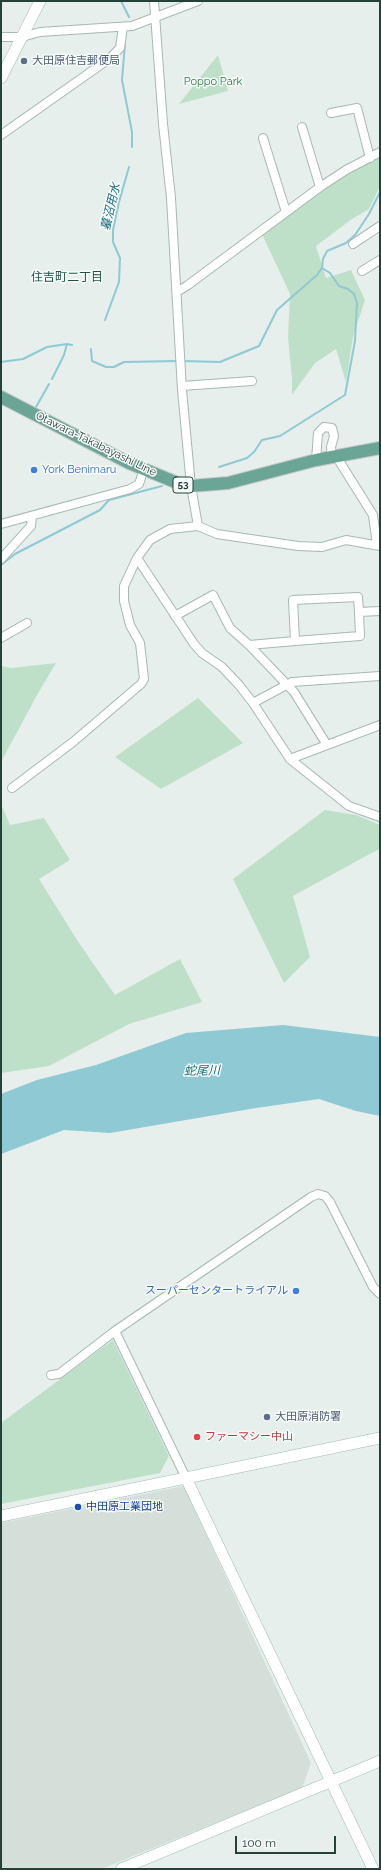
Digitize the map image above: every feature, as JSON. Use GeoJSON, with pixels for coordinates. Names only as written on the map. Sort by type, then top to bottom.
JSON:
{"type":"FeatureCollection","features":[{"type":"Feature","properties":{"kind":"main road","name":"Otawara-Takabayashi Line"},"geometry":{"type":"LineString","coordinates":[[1,397],[144,469],[180,484],[191,486],[228,483],[316,460],[380,448]]}},
{"type":"Feature","properties":{"kind":"street"},"geometry":{"type":"LineString","coordinates":[[1,78],[40,1]]}},
{"type":"Feature","properties":{"kind":"street"},"geometry":{"type":"LineString","coordinates":[[154,1],[177,292],[182,386],[191,486],[198,526]]}},
{"type":"Feature","properties":{"kind":"street"},"geometry":{"type":"LineString","coordinates":[[1,37],[22,37],[40,32],[132,26],[198,1]]}},
{"type":"Feature","properties":{"kind":"street"},"geometry":{"type":"LineString","coordinates":[[1,135],[109,59],[120,48],[123,27]]}},
{"type":"Feature","properties":{"kind":"street"},"geometry":{"type":"LineString","coordinates":[[331,114],[357,108],[370,158]]}},
{"type":"Feature","properties":{"kind":"street"},"geometry":{"type":"LineString","coordinates":[[302,127],[320,187]]}},
{"type":"Feature","properties":{"kind":"street"},"geometry":{"type":"LineString","coordinates":[[263,138],[286,212]]}},
{"type":"Feature","properties":{"kind":"street"},"geometry":{"type":"LineString","coordinates":[[177,292],[320,187],[346,170],[380,152]]}},
{"type":"Feature","properties":{"kind":"street"},"geometry":{"type":"LineString","coordinates":[[353,244],[380,226]]}},
{"type":"Feature","properties":{"kind":"street"},"geometry":{"type":"LineString","coordinates":[[362,271],[380,260]]}},
{"type":"Feature","properties":{"kind":"street"},"geometry":{"type":"LineString","coordinates":[[182,386],[252,380]]}},
{"type":"Feature","properties":{"kind":"street"},"geometry":{"type":"LineString","coordinates":[[12,788],[73,742],[142,684],[144,679],[140,643],[130,625],[124,600],[124,586],[137,558],[150,540],[170,529],[198,526],[217,534],[298,546],[322,547],[346,540],[379,545],[374,515],[334,457],[331,447],[334,436],[332,428],[324,427],[318,433],[316,460]]}},
{"type":"Feature","properties":{"kind":"street"},"geometry":{"type":"LineString","coordinates":[[1,524],[130,489],[139,484],[144,469]]}},
{"type":"Feature","properties":{"kind":"street"},"geometry":{"type":"LineString","coordinates":[[1,560],[31,526],[32,516]]}},
{"type":"Feature","properties":{"kind":"street"},"geometry":{"type":"LineString","coordinates":[[137,558],[198,648],[222,667],[252,703],[290,759],[349,806],[380,817]]}},
{"type":"Feature","properties":{"kind":"street"},"geometry":{"type":"LineString","coordinates":[[175,616],[213,594],[230,628],[287,684],[328,745]]}},
{"type":"Feature","properties":{"kind":"street"},"geometry":{"type":"LineString","coordinates":[[249,645],[360,636],[358,597],[293,600],[295,641]]}},
{"type":"Feature","properties":{"kind":"street"},"geometry":{"type":"LineString","coordinates":[[359,612],[380,611]]}},
{"type":"Feature","properties":{"kind":"street"},"geometry":{"type":"LineString","coordinates":[[1,638],[27,623]]}},
{"type":"Feature","properties":{"kind":"street"},"geometry":{"type":"LineString","coordinates":[[252,703],[292,682],[380,676]]}},
{"type":"Feature","properties":{"kind":"street"},"geometry":{"type":"LineString","coordinates":[[290,759],[380,725]]}},
{"type":"Feature","properties":{"kind":"street"},"geometry":{"type":"LineString","coordinates":[[51,1375],[59,1374],[115,1332],[311,1197],[318,1194],[325,1196],[330,1202],[369,1281],[380,1294]]}},
{"type":"Feature","properties":{"kind":"street"},"geometry":{"type":"LineString","coordinates":[[115,1332],[373,1869]]}},
{"type":"Feature","properties":{"kind":"street"},"geometry":{"type":"LineString","coordinates":[[1,1516],[380,1438]]}},
{"type":"Feature","properties":{"kind":"street"},"geometry":{"type":"LineString","coordinates":[[122,1869],[380,1761]]}},
{"type":"Feature","properties":{"kind":"shaded area"},"geometry":{"type":"Polygon","coordinates":[[[184,1486],[311,1763],[302,1788],[101,1869],[2,1869],[1,1523],[184,1486]]]}},
{"type":"Feature","properties":{"kind":"green space","name":"Poppo Park"},"geometry":{"type":"Polygon","coordinates":[[[218,55],[228,91],[179,104],[218,55]]]}},
{"type":"Feature","properties":{"kind":"green space"},"geometry":{"type":"Polygon","coordinates":[[[380,155],[380,186],[369,209],[352,219],[316,246],[326,278],[351,270],[365,300],[353,337],[346,382],[336,349],[315,363],[292,395],[288,338],[290,294],[262,234],[322,188],[380,155]]]}},
{"type":"Feature","properties":{"kind":"green space"},"geometry":{"type":"Polygon","coordinates":[[[56,663],[1,762],[1,666],[11,668],[56,663]]]}},
{"type":"Feature","properties":{"kind":"green space"},"geometry":{"type":"Polygon","coordinates":[[[198,698],[243,743],[161,789],[115,757],[198,698]]]}},
{"type":"Feature","properties":{"kind":"green space"},"geometry":{"type":"Polygon","coordinates":[[[1,804],[10,825],[44,818],[70,860],[39,879],[79,943],[115,995],[180,959],[202,1002],[129,1024],[49,1066],[1,1073],[1,804]]]}},
{"type":"Feature","properties":{"kind":"green space"},"geometry":{"type":"Polygon","coordinates":[[[325,810],[356,815],[380,825],[380,850],[377,850],[293,896],[310,957],[284,983],[233,879],[325,810]]]}},
{"type":"Feature","properties":{"kind":"green space"},"geometry":{"type":"Polygon","coordinates":[[[113,1340],[169,1456],[160,1473],[1,1504],[1,1423],[113,1340]]]}},
{"type":"Feature","properties":{"kind":"water","name":"蛇尾川"},"geometry":{"type":"Polygon","coordinates":[[[283,1025],[380,1037],[380,1116],[356,1111],[319,1099],[256,1108],[110,1133],[64,1130],[1,1154],[1,1094],[37,1080],[96,1065],[186,1033],[283,1025]]]}},
{"type":"Feature","properties":{"kind":"waterway","name":"蟇沼用水"},"geometry":{"type":"LineString","coordinates":[[121,1],[129,17]]}},
{"type":"Feature","properties":{"kind":"waterway","name":"蟇沼用水"},"geometry":{"type":"LineString","coordinates":[[125,44],[122,80],[132,132],[132,147]]}},
{"type":"Feature","properties":{"kind":"waterway","name":"蟇沼用水"},"geometry":{"type":"LineString","coordinates":[[105,320],[119,282],[120,258],[113,242],[113,230],[129,167]]}},
{"type":"Feature","properties":{"kind":"waterway"},"geometry":{"type":"LineString","coordinates":[[182,361],[220,362],[259,346],[277,310],[317,275],[322,268],[323,259],[327,251],[346,243],[355,235],[369,214],[380,192]]}},
{"type":"Feature","properties":{"kind":"waterway"},"geometry":{"type":"LineString","coordinates":[[219,467],[247,458],[254,452],[262,440],[280,436],[345,395],[355,341],[357,303],[354,294],[348,289],[339,286],[330,273],[322,268]]}},
{"type":"Feature","properties":{"kind":"waterway"},"geometry":{"type":"LineString","coordinates":[[1,362],[23,359],[47,347],[67,344],[72,345]]}},
{"type":"Feature","properties":{"kind":"waterway"},"geometry":{"type":"LineString","coordinates":[[52,379],[64,355],[67,344]]}},
{"type":"Feature","properties":{"kind":"waterway"},"geometry":{"type":"LineString","coordinates":[[91,349],[92,361],[106,367],[114,367],[124,362],[177,361]]}},
{"type":"Feature","properties":{"kind":"waterway"},"geometry":{"type":"LineString","coordinates":[[36,407],[49,384]]}},
{"type":"Feature","properties":{"kind":"waterway"},"geometry":{"type":"LineString","coordinates":[[1,565],[15,554],[100,510],[109,500],[162,486]]}},
{"type":"Feature","properties":{"kind":"place","name":"大田原住吉郵便局"},"geometry":{"type":"Point","coordinates":[24,61]}},
{"type":"Feature","properties":{"kind":"place","name":"York Benimaru"},"geometry":{"type":"Point","coordinates":[34,470]}},
{"type":"Feature","properties":{"kind":"place","name":"スーパーセンタートライアル"},"geometry":{"type":"Point","coordinates":[296,1291]}},
{"type":"Feature","properties":{"kind":"place","name":"大田原消防署"},"geometry":{"type":"Point","coordinates":[267,1417]}},
{"type":"Feature","properties":{"kind":"place","name":"ファーマシー中山"},"geometry":{"type":"Point","coordinates":[197,1437]}},
{"type":"Feature","properties":{"kind":"place","name":"中田原工業団地"},"geometry":{"type":"Point","coordinates":[78,1507]}},
{"type":"Feature","properties":{"kind":"district","name":"住吉町二丁目"},"geometry":{"type":"Point","coordinates":[67,277]}}]}
